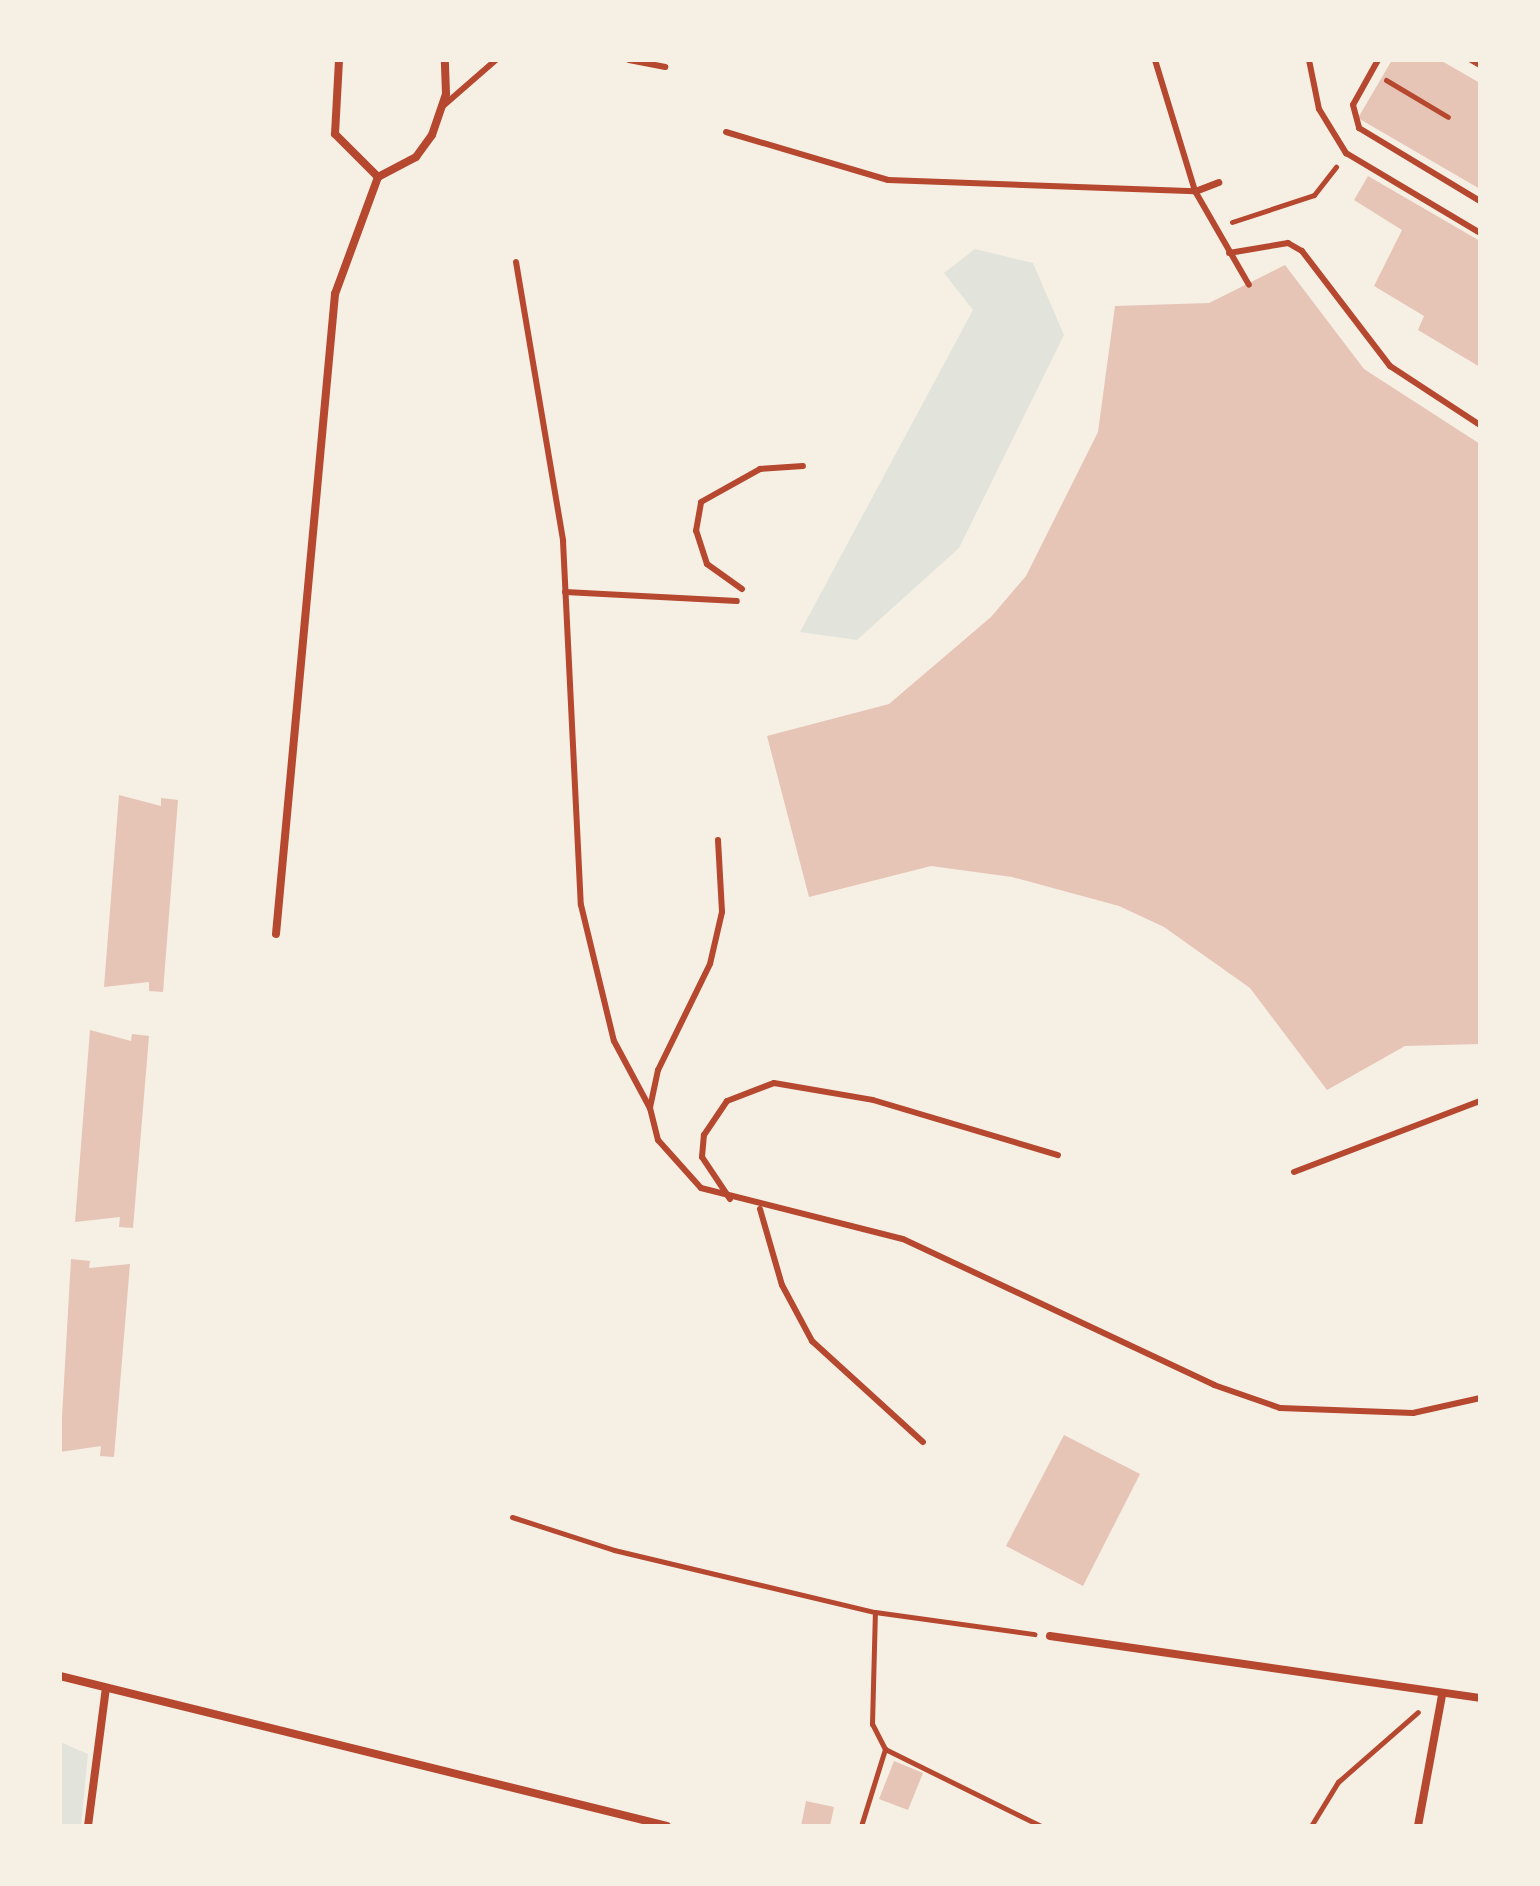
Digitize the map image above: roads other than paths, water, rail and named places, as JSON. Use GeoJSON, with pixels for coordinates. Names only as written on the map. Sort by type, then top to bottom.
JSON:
{"type":"FeatureCollection","features":[{"type":"Feature","properties":{"kind":"street"},"geometry":{"type":"LineString","coordinates":[[339,60],[335,134],[378,177]]}},
{"type":"Feature","properties":{"kind":"street"},"geometry":{"type":"LineString","coordinates":[[276,934],[335,294],[349,241],[378,177],[416,157],[443,106],[445,60]]}},
{"type":"Feature","properties":{"kind":"street"},"geometry":{"type":"LineString","coordinates":[[1195,191],[1218,182]]}},
{"type":"Feature","properties":{"kind":"street"},"geometry":{"type":"LineString","coordinates":[[1050,1636],[1442,1695],[1480,1698]]}},
{"type":"Feature","properties":{"kind":"street"},"geometry":{"type":"LineString","coordinates":[[60,1676],[667,1826]]}},
{"type":"Feature","properties":{"kind":"street"},"geometry":{"type":"LineString","coordinates":[[88,1826],[106,1688]]}},
{"type":"Feature","properties":{"kind":"street"},"geometry":{"type":"LineString","coordinates":[[1418,1826],[1442,1695]]}},
{"type":"Feature","properties":{"kind":"lane"},"geometry":{"type":"LineString","coordinates":[[443,106],[496,60]]}},
{"type":"Feature","properties":{"kind":"lane"},"geometry":{"type":"LineString","coordinates":[[629,60],[665,67]]}},
{"type":"Feature","properties":{"kind":"lane"},"geometry":{"type":"LineString","coordinates":[[1155,60],[1195,191],[1249,285]]}},
{"type":"Feature","properties":{"kind":"lane"},"geometry":{"type":"LineString","coordinates":[[1309,60],[1319,109],[1346,153],[1480,233]]}},
{"type":"Feature","properties":{"kind":"lane"},"geometry":{"type":"LineString","coordinates":[[1378,60],[1353,105],[1359,128],[1480,201]]}},
{"type":"Feature","properties":{"kind":"lane"},"geometry":{"type":"LineString","coordinates":[[1471,60],[1480,65]]}},
{"type":"Feature","properties":{"kind":"lane"},"geometry":{"type":"LineString","coordinates":[[726,132],[888,180],[1195,191]]}},
{"type":"Feature","properties":{"kind":"lane"},"geometry":{"type":"LineString","coordinates":[[1229,253],[1288,243],[1302,251],[1390,366],[1480,425]]}},
{"type":"Feature","properties":{"kind":"lane"},"geometry":{"type":"LineString","coordinates":[[516,262],[557,489],[581,905],[614,1041],[650,1108],[658,1140],[678,1169],[732,1202],[760,1209],[826,1214],[903,1239],[1214,1385],[1280,1408],[1413,1413],[1480,1398]]}},
{"type":"Feature","properties":{"kind":"lane"},"geometry":{"type":"LineString","coordinates":[[742,589],[707,564],[696,531],[701,502],[760,469],[803,466]]}},
{"type":"Feature","properties":{"kind":"lane"},"geometry":{"type":"LineString","coordinates":[[565,592],[737,601]]}},
{"type":"Feature","properties":{"kind":"lane"},"geometry":{"type":"LineString","coordinates":[[650,1108],[658,1070],[710,964],[722,912],[718,840]]}},
{"type":"Feature","properties":{"kind":"lane"},"geometry":{"type":"LineString","coordinates":[[732,1202],[702,1157],[704,1135],[727,1101],[774,1083],[873,1100],[1058,1155]]}},
{"type":"Feature","properties":{"kind":"lane"},"geometry":{"type":"LineString","coordinates":[[1294,1172],[1480,1101]]}},
{"type":"Feature","properties":{"kind":"lane"},"geometry":{"type":"LineString","coordinates":[[760,1209],[782,1285],[812,1341],[923,1442]]}}]}
